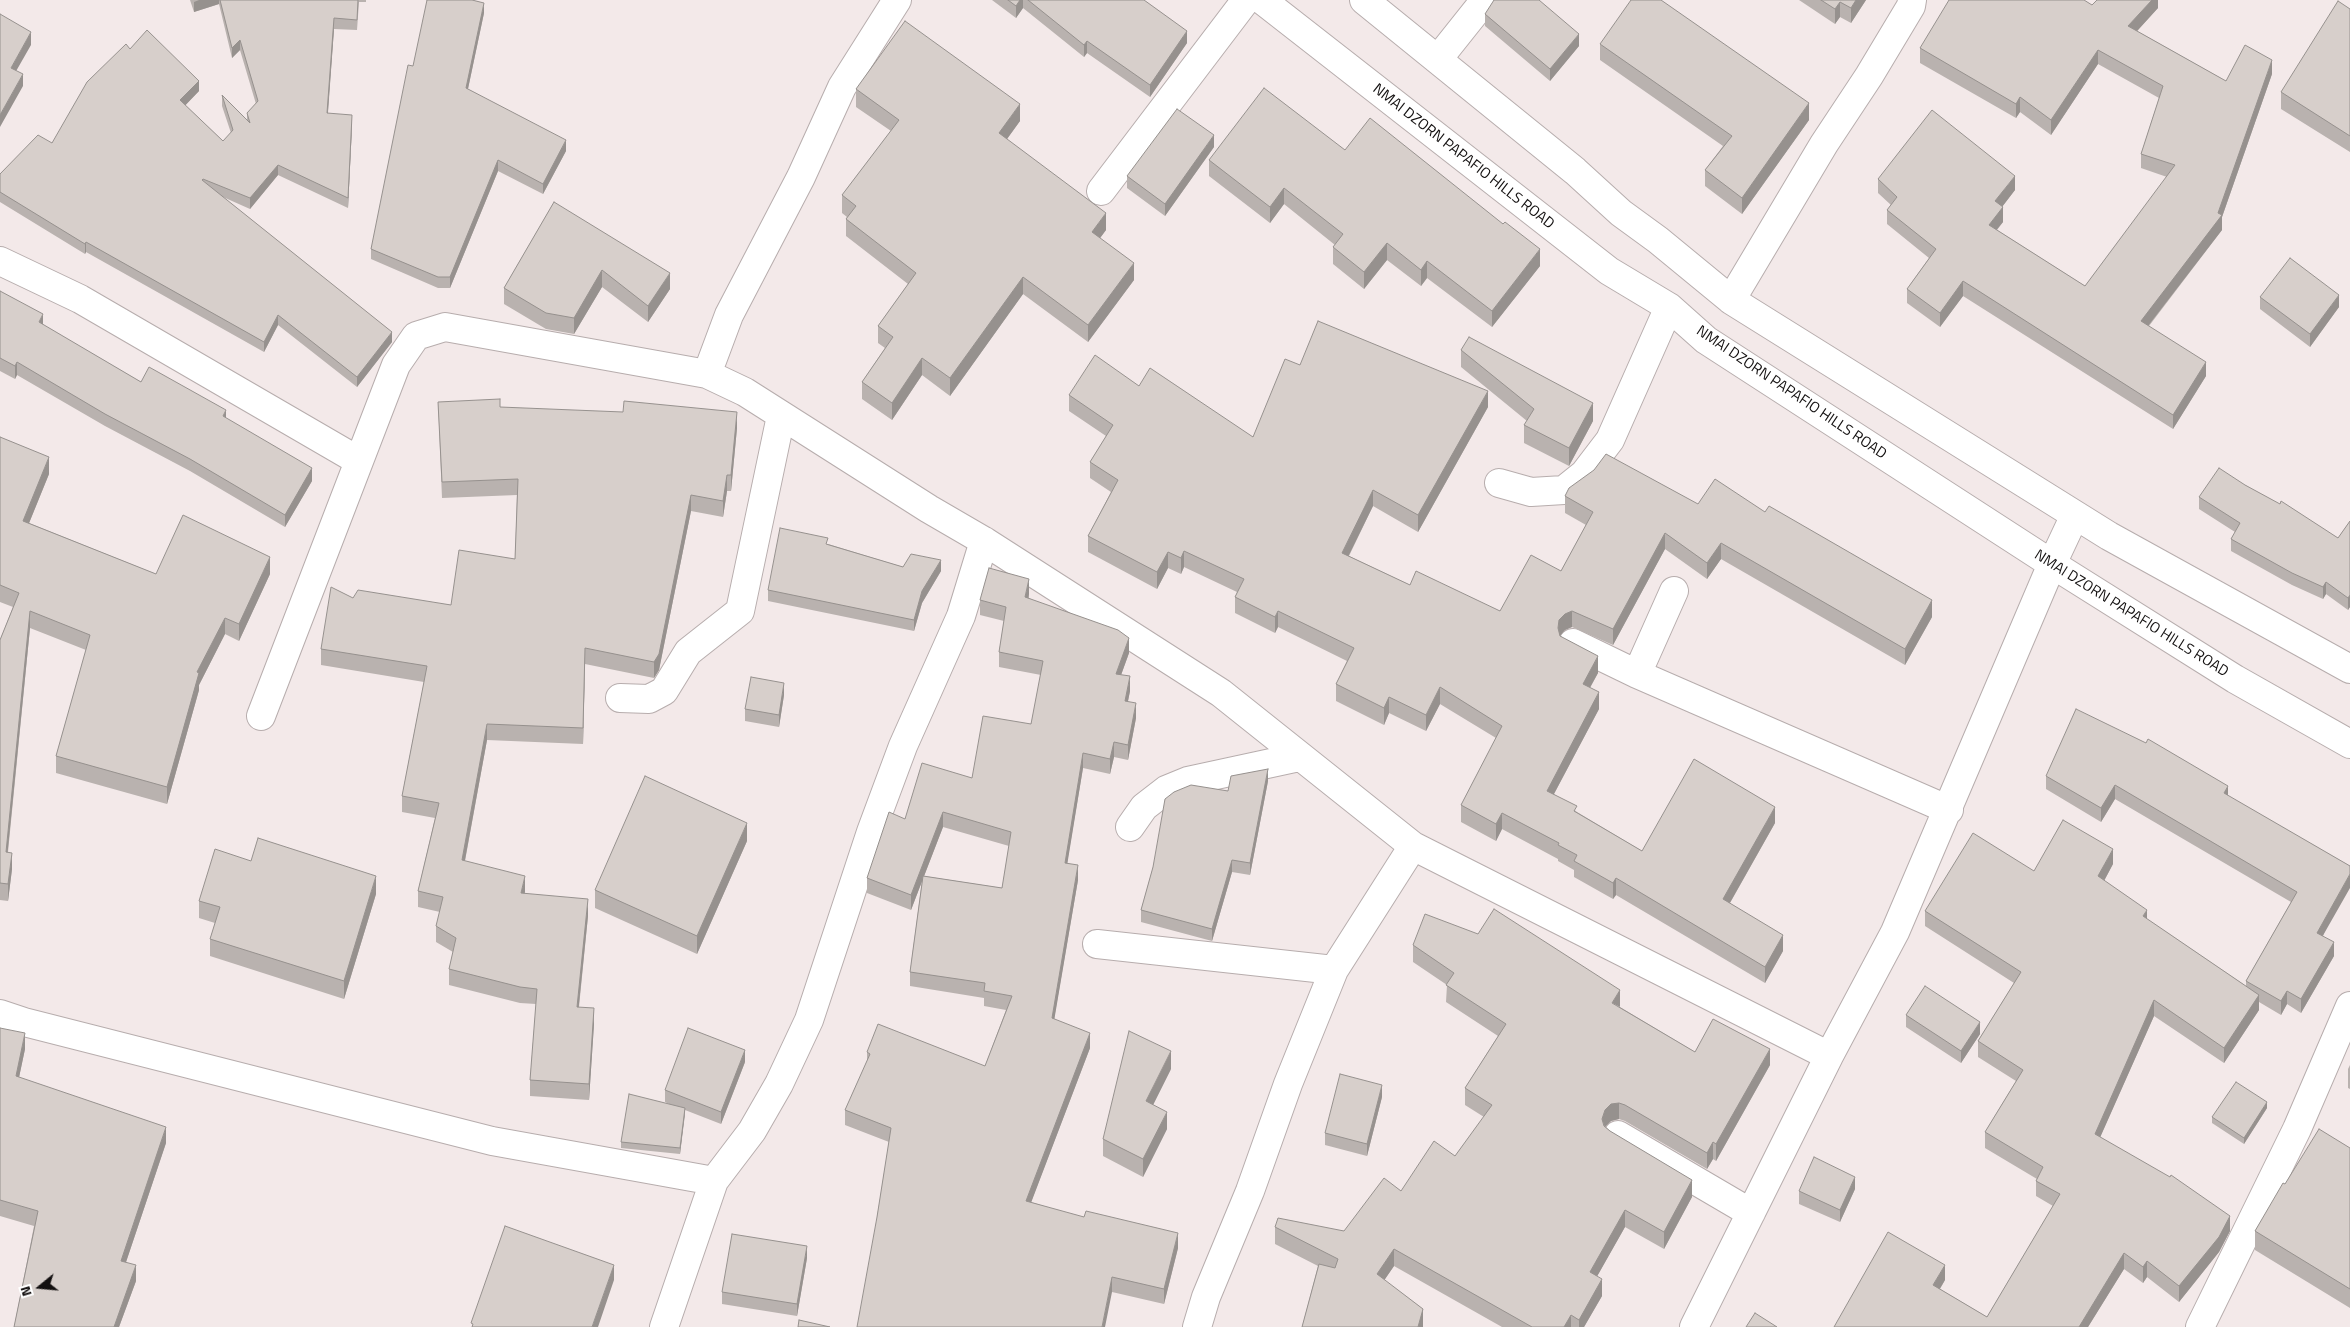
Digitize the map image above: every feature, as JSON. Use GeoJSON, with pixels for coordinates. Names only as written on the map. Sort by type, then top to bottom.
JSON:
{"type":"FeatureCollection","features":[{"type":"Feature","properties":{"kind":"street"},"geometry":{"type":"LineString","coordinates":[[707,374],[729,315],[801,177],[842,87],[897,0]]}},
{"type":"Feature","properties":{"kind":"street"},"geometry":{"type":"LineString","coordinates":[[1101,191],[1246,0]]}},
{"type":"Feature","properties":{"kind":"street","name":"NMAI DZORN PAPAFIO HILLS ROAD"},"geometry":{"type":"LineString","coordinates":[[1262,0],[1609,271],[1669,307],[1706,340],[2052,564],[2234,679],[2350,744]]}},
{"type":"Feature","properties":{"kind":"street"},"geometry":{"type":"LineString","coordinates":[[1364,0],[1575,171],[1621,213],[1658,240],[1731,300],[2076,515],[2227,602],[2350,669]]}},
{"type":"Feature","properties":{"kind":"street"},"geometry":{"type":"LineString","coordinates":[[1438,59],[1485,0]]}},
{"type":"Feature","properties":{"kind":"street"},"geometry":{"type":"LineString","coordinates":[[1731,300],[1824,144],[1869,76],[1911,6],[1912,0]]}},
{"type":"Feature","properties":{"kind":"street"},"geometry":{"type":"LineString","coordinates":[[0,261],[80,299],[359,461]]}},
{"type":"Feature","properties":{"kind":"street"},"geometry":{"type":"LineString","coordinates":[[1499,483],[1531,492],[1564,490],[1584,474],[1610,440],[1669,307]]}},
{"type":"Feature","properties":{"kind":"street"},"geometry":{"type":"LineString","coordinates":[[261,716],[396,366],[416,336],[446,327],[707,374],[745,392],[920,504],[984,541],[1221,693],[1413,846],[1829,1056]]}},
{"type":"Feature","properties":{"kind":"street"},"geometry":{"type":"LineString","coordinates":[[620,698],[649,699],[664,692],[688,652],[740,611],[781,416]]}},
{"type":"Feature","properties":{"kind":"street"},"geometry":{"type":"LineString","coordinates":[[1694,1327],[1829,1056],[1895,932],[1949,810],[2052,564],[2076,515]]}},
{"type":"Feature","properties":{"kind":"street"},"geometry":{"type":"LineString","coordinates":[[664,1327],[714,1181],[761,1116],[779,1084],[809,1020],[903,746],[961,616],[984,541]]}},
{"type":"Feature","properties":{"kind":"street"},"geometry":{"type":"LineString","coordinates":[[1637,674],[1674,591]]}},
{"type":"Feature","properties":{"kind":"street"},"geometry":{"type":"LineString","coordinates":[[1573,643],[1637,674],[1949,810]]}},
{"type":"Feature","properties":{"kind":"street"},"geometry":{"type":"LineString","coordinates":[[1130,827],[1144,807],[1166,790],[1188,781],[1299,756]]}},
{"type":"Feature","properties":{"kind":"street"},"geometry":{"type":"LineString","coordinates":[[1197,1327],[1206,1297],[1250,1192],[1288,1084],[1334,970],[1413,846]]}},
{"type":"Feature","properties":{"kind":"street"},"geometry":{"type":"LineString","coordinates":[[1097,944],[1334,970]]}},
{"type":"Feature","properties":{"kind":"street"},"geometry":{"type":"LineString","coordinates":[[2200,1327],[2297,1128],[2350,1006]]}},
{"type":"Feature","properties":{"kind":"street"},"geometry":{"type":"LineString","coordinates":[[0,1014],[24,1022],[492,1141],[714,1181]]}},
{"type":"Feature","properties":{"kind":"street"},"geometry":{"type":"LineString","coordinates":[[1618,1135],[1750,1213]]}},
{"type":"Feature","properties":{"kind":"building"},"geometry":{"type":"Polygon","coordinates":[[[220,0],[358,0],[357,20],[334,18],[327,113],[352,115],[348,198],[278,165],[250,198],[202,180],[392,332],[357,377],[278,315],[264,342],[86,242],[85,244],[0,192],[0,174],[38,135],[52,143],[87,82],[126,44],[130,49],[147,30],[199,81],[180,100],[223,141],[233,130],[222,95],[250,123],[247,113],[258,101],[240,40],[232,48],[220,0]]]}},
{"type":"Feature","properties":{"kind":"building"},"geometry":{"type":"Polygon","coordinates":[[[427,0],[472,0],[484,3],[466,88],[566,140],[543,184],[498,160],[450,277],[438,277],[371,249],[408,65],[413,66],[427,0]]]}},
{"type":"Feature","properties":{"kind":"building"},"geometry":{"type":"Polygon","coordinates":[[[1008,0],[1020,0],[1016,6],[1008,0]]]}},
{"type":"Feature","properties":{"kind":"building"},"geometry":{"type":"Polygon","coordinates":[[[1028,0],[1144,0],[1187,31],[1150,85],[1087,41],[1084,45],[1028,0]]]}},
{"type":"Feature","properties":{"kind":"building"},"geometry":{"type":"Polygon","coordinates":[[[1494,0],[1539,0],[1579,34],[1550,69],[1485,14],[1494,0]]]}},
{"type":"Feature","properties":{"kind":"building"},"geometry":{"type":"Polygon","coordinates":[[[1631,0],[1661,0],[1809,103],[1742,198],[1705,170],[1732,136],[1600,44],[1631,0]]]}},
{"type":"Feature","properties":{"kind":"building"},"geometry":{"type":"Polygon","coordinates":[[[1821,0],[1856,0],[1851,8],[1840,2],[1835,9],[1821,0]]]}},
{"type":"Feature","properties":{"kind":"building"},"geometry":{"type":"Polygon","coordinates":[[[1949,0],[2084,0],[2092,5],[2097,0],[2152,0],[2128,26],[2226,81],[2245,45],[2272,60],[2218,213],[2222,215],[2141,321],[2206,362],[2173,415],[1963,281],[1940,313],[1907,289],[1936,249],[1887,210],[1897,197],[1878,179],[1932,110],[2015,176],[1995,201],[2003,207],[1989,225],[2085,286],[2175,165],[2141,154],[2163,86],[2098,50],[2051,120],[2020,97],[2016,104],[1920,48],[1949,0]]]}},
{"type":"Feature","properties":{"kind":"building"},"geometry":{"type":"Polygon","coordinates":[[[2338,1],[2350,9],[2350,136],[2281,92],[2338,1]]]}},
{"type":"Feature","properties":{"kind":"building"},"geometry":{"type":"Polygon","coordinates":[[[0,14],[31,32],[11,68],[23,74],[0,115],[0,14]]]}},
{"type":"Feature","properties":{"kind":"building"},"geometry":{"type":"Polygon","coordinates":[[[905,21],[1020,104],[999,133],[1106,213],[1092,232],[1134,263],[1088,325],[1023,277],[950,378],[922,358],[892,403],[862,382],[893,337],[878,326],[916,273],[846,219],[856,206],[842,195],[899,120],[856,89],[905,21]]]}},
{"type":"Feature","properties":{"kind":"building"},"geometry":{"type":"Polygon","coordinates":[[[1264,88],[1345,150],[1370,118],[1503,224],[1505,222],[1540,249],[1492,311],[1427,261],[1421,270],[1387,243],[1364,272],[1333,247],[1343,234],[1284,188],[1270,207],[1209,160],[1264,88]]]}},
{"type":"Feature","properties":{"kind":"building"},"geometry":{"type":"Polygon","coordinates":[[[1177,109],[1214,135],[1165,204],[1127,176],[1177,109]]]}},
{"type":"Feature","properties":{"kind":"building"},"geometry":{"type":"Polygon","coordinates":[[[554,202],[670,273],[648,306],[602,270],[574,318],[546,313],[504,288],[554,202]]]}},
{"type":"Feature","properties":{"kind":"building"},"geometry":{"type":"Polygon","coordinates":[[[2290,258],[2339,295],[2310,334],[2260,297],[2290,258]]]}},
{"type":"Feature","properties":{"kind":"building"},"geometry":{"type":"Polygon","coordinates":[[[0,291],[43,314],[39,322],[141,382],[149,367],[226,410],[223,416],[312,468],[285,515],[190,459],[105,414],[17,362],[15,366],[0,358],[0,291]]]}},
{"type":"Feature","properties":{"kind":"building"},"geometry":{"type":"Polygon","coordinates":[[[1318,321],[1488,391],[1418,515],[1373,490],[1342,553],[1410,585],[1416,571],[1500,611],[1531,555],[1561,571],[1593,512],[1565,496],[1569,488],[1594,470],[1606,454],[1698,504],[1715,479],[1765,512],[1769,506],[1932,600],[1905,649],[1721,543],[1707,563],[1665,533],[1613,629],[1572,611],[1565,614],[1559,620],[1560,636],[1598,656],[1583,684],[1599,692],[1547,791],[1577,806],[1574,811],[1642,851],[1694,759],[1775,807],[1723,899],[1783,935],[1765,967],[1616,878],[1613,883],[1574,861],[1577,855],[1558,845],[1559,843],[1502,813],[1496,824],[1461,805],[1502,726],[1440,687],[1426,715],[1389,697],[1384,708],[1336,684],[1354,648],[1278,611],[1275,617],[1235,597],[1244,579],[1184,551],[1181,558],[1168,552],[1157,572],[1088,536],[1118,480],[1090,462],[1113,425],[1069,395],[1095,355],[1139,386],[1150,368],[1253,437],[1285,359],[1300,365],[1318,321]]]}},
{"type":"Feature","properties":{"kind":"building"},"geometry":{"type":"Polygon","coordinates":[[[1469,337],[1593,403],[1569,448],[1524,425],[1534,409],[1461,350],[1469,337]]]}},
{"type":"Feature","properties":{"kind":"building"},"geometry":{"type":"Polygon","coordinates":[[[500,399],[500,407],[623,412],[624,401],[737,412],[731,475],[727,475],[723,501],[691,495],[659,654],[654,662],[585,648],[583,728],[487,724],[462,860],[525,876],[521,893],[588,899],[577,1007],[594,1008],[589,1084],[530,1080],[537,989],[520,987],[449,969],[456,938],[436,926],[443,897],[418,891],[439,803],[402,796],[427,666],[321,649],[331,587],[353,598],[358,590],[451,605],[459,550],[515,559],[518,479],[442,482],[438,402],[500,399]]]}},
{"type":"Feature","properties":{"kind":"building"},"geometry":{"type":"Polygon","coordinates":[[[0,437],[49,457],[23,521],[156,574],[183,515],[270,557],[239,624],[225,618],[197,672],[199,673],[167,787],[56,756],[90,635],[30,611],[6,852],[12,853],[8,884],[0,883],[0,640],[19,593],[0,585],[0,437]]]}},
{"type":"Feature","properties":{"kind":"building"},"geometry":{"type":"Polygon","coordinates":[[[2219,468],[2280,504],[2281,501],[2338,538],[2350,521],[2350,595],[2348,598],[2326,582],[2323,587],[2292,573],[2231,539],[2240,523],[2199,497],[2219,468]]]}},
{"type":"Feature","properties":{"kind":"building"},"geometry":{"type":"Polygon","coordinates":[[[780,528],[828,538],[826,544],[903,567],[911,554],[941,560],[922,591],[914,620],[768,590],[780,528]]]}},
{"type":"Feature","properties":{"kind":"building"},"geometry":{"type":"Polygon","coordinates":[[[989,568],[1029,579],[1025,597],[1118,630],[1129,638],[1116,674],[1130,676],[1125,701],[1136,703],[1128,745],[1114,742],[1110,759],[1083,753],[1065,863],[1078,865],[1052,1018],[1090,1033],[1026,1201],[1084,1217],[1086,1211],[1178,1233],[1164,1289],[1112,1277],[1102,1327],[857,1327],[891,1128],[845,1110],[870,1054],[867,1052],[878,1024],[985,1066],[1012,996],[984,991],[985,983],[910,972],[923,876],[1002,888],[1011,832],[943,812],[911,895],[867,878],[889,812],[905,819],[922,763],[972,778],[983,716],[1031,724],[1043,661],[999,652],[1006,607],[980,600],[989,568]]]}},
{"type":"Feature","properties":{"kind":"building"},"geometry":{"type":"Polygon","coordinates":[[[751,677],[784,683],[779,715],[745,709],[751,677]]]}},
{"type":"Feature","properties":{"kind":"building"},"geometry":{"type":"Polygon","coordinates":[[[2076,709],[2146,743],[2148,739],[2228,786],[2224,793],[2350,866],[2350,874],[2317,933],[2334,942],[2301,999],[2287,991],[2281,1001],[2246,981],[2297,892],[2115,785],[2101,808],[2046,776],[2076,709]]]}},
{"type":"Feature","properties":{"kind":"building"},"geometry":{"type":"Polygon","coordinates":[[[1268,769],[1250,863],[1232,860],[1212,929],[1141,910],[1153,867],[1165,799],[1174,792],[1191,785],[1228,791],[1231,776],[1268,769]]]}},
{"type":"Feature","properties":{"kind":"building"},"geometry":{"type":"Polygon","coordinates":[[[645,776],[747,823],[697,936],[595,890],[645,776]]]}},
{"type":"Feature","properties":{"kind":"building"},"geometry":{"type":"Polygon","coordinates":[[[2063,820],[2113,849],[2098,876],[2147,910],[2143,916],[2259,995],[2224,1048],[2154,1000],[2095,1134],[2170,1177],[2171,1175],[2230,1216],[2219,1237],[2179,1286],[2147,1261],[2143,1267],[2124,1253],[2079,1327],[1834,1327],[1888,1232],[1945,1265],[1933,1285],[1987,1317],[2060,1194],[2036,1181],[2043,1167],[1985,1132],[2023,1070],[1978,1041],[2021,972],[1925,911],[1973,833],[2034,871],[2063,820]]]}},
{"type":"Feature","properties":{"kind":"building"},"geometry":{"type":"Polygon","coordinates":[[[258,838],[376,876],[344,981],[210,939],[220,907],[199,901],[215,849],[251,861],[258,838]]]}},
{"type":"Feature","properties":{"kind":"building"},"geometry":{"type":"Polygon","coordinates":[[[1494,909],[1620,990],[1612,1003],[1695,1052],[1713,1019],[1770,1049],[1716,1144],[1713,1142],[1707,1153],[1625,1105],[1619,1103],[1611,1104],[1605,1110],[1602,1119],[1604,1126],[1610,1131],[1692,1180],[1664,1232],[1625,1210],[1590,1272],[1602,1279],[1579,1320],[1571,1315],[1564,1327],[1532,1327],[1394,1249],[1377,1274],[1423,1309],[1418,1327],[1302,1327],[1319,1264],[1335,1268],[1338,1259],[1275,1227],[1278,1218],[1344,1231],[1384,1178],[1401,1191],[1434,1141],[1455,1156],[1492,1105],[1465,1088],[1506,1024],[1446,985],[1454,973],[1413,945],[1425,914],[1478,934],[1494,909]]]}},
{"type":"Feature","properties":{"kind":"building"},"geometry":{"type":"Polygon","coordinates":[[[1925,986],[1980,1022],[1961,1051],[1906,1015],[1925,986]]]}},
{"type":"Feature","properties":{"kind":"building"},"geometry":{"type":"Polygon","coordinates":[[[0,1028],[25,1033],[16,1076],[166,1127],[121,1261],[136,1265],[114,1327],[14,1327],[38,1211],[0,1200],[0,1028]]]}},
{"type":"Feature","properties":{"kind":"building"},"geometry":{"type":"Polygon","coordinates":[[[688,1028],[745,1050],[721,1112],[665,1090],[688,1028]]]}},
{"type":"Feature","properties":{"kind":"building"},"geometry":{"type":"Polygon","coordinates":[[[1129,1031],[1171,1051],[1146,1101],[1167,1112],[1143,1159],[1103,1139],[1129,1031]]]}},
{"type":"Feature","properties":{"kind":"building"},"geometry":{"type":"Polygon","coordinates":[[[1340,1074],[1382,1085],[1367,1144],[1325,1133],[1340,1074]]]}},
{"type":"Feature","properties":{"kind":"building"},"geometry":{"type":"Polygon","coordinates":[[[2236,1082],[2267,1102],[2244,1138],[2212,1117],[2236,1082]]]}},
{"type":"Feature","properties":{"kind":"building"},"geometry":{"type":"Polygon","coordinates":[[[629,1094],[685,1108],[680,1148],[621,1142],[629,1094]]]}},
{"type":"Feature","properties":{"kind":"building"},"geometry":{"type":"Polygon","coordinates":[[[2319,1129],[2350,1148],[2350,1289],[2255,1231],[2283,1183],[2285,1184],[2319,1129]]]}},
{"type":"Feature","properties":{"kind":"building"},"geometry":{"type":"Polygon","coordinates":[[[1814,1157],[1855,1177],[1840,1210],[1799,1191],[1814,1157]]]}},
{"type":"Feature","properties":{"kind":"building"},"geometry":{"type":"Polygon","coordinates":[[[505,1226],[614,1265],[592,1327],[472,1327],[473,1324],[471,1323],[505,1226]]]}},
{"type":"Feature","properties":{"kind":"building"},"geometry":{"type":"Polygon","coordinates":[[[732,1234],[807,1246],[797,1304],[722,1292],[732,1234]]]}},
{"type":"Feature","properties":{"kind":"building"},"geometry":{"type":"Polygon","coordinates":[[[1755,1313],[1777,1327],[1746,1327],[1755,1313]]]}},
{"type":"Feature","properties":{"kind":"building"},"geometry":{"type":"Polygon","coordinates":[[[799,1320],[830,1327],[798,1327],[799,1320]]]}}]}
